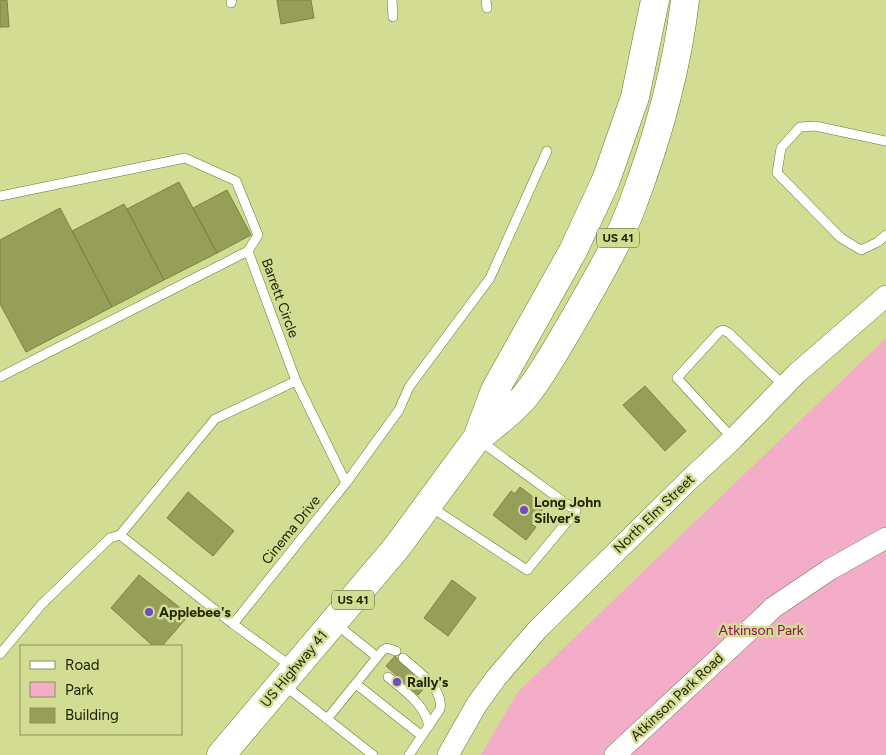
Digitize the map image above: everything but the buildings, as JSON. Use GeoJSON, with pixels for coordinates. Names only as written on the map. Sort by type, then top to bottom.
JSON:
{"type":"FeatureCollection","features":[{"type":"Feature","properties":{"kind":"highway","name":"US 41"},"geometry":{"type":"LineString","coordinates":[[477,438],[495,390],[573,251],[606,180],[635,97],[655,0]]}},
{"type":"Feature","properties":{"kind":"highway","name":"US 41"},"geometry":{"type":"LineString","coordinates":[[477,438],[526,396],[542,373],[613,249],[632,206],[660,118],[681,36],[685,0]]}},
{"type":"Feature","properties":{"kind":"highway","name":"US Highway 41"},"geometry":{"type":"LineString","coordinates":[[221,755],[397,547],[477,438]]}},
{"type":"Feature","properties":{"kind":"street","name":"North Elm Street"},"geometry":{"type":"LineString","coordinates":[[448,755],[477,704],[521,647],[603,562],[733,440],[784,386],[886,296]]}},
{"type":"Feature","properties":{"kind":"street","name":"Atkinson Park Road"},"geometry":{"type":"LineString","coordinates":[[615,755],[774,607],[829,570],[886,538]]}},
{"type":"Feature","properties":{"kind":"lane"},"geometry":{"type":"LineString","coordinates":[[392,0],[394,17]]}},
{"type":"Feature","properties":{"kind":"lane"},"geometry":{"type":"LineString","coordinates":[[886,141],[815,126],[800,127],[782,148],[777,173],[841,238],[861,250],[878,242],[886,235]]}},
{"type":"Feature","properties":{"kind":"lane","name":"Cinema Drive"},"geometry":{"type":"LineString","coordinates":[[233,624],[346,483],[399,410],[409,387],[490,278],[547,151]]}},
{"type":"Feature","properties":{"kind":"lane","name":"Barrett Circle"},"geometry":{"type":"LineString","coordinates":[[0,196],[185,158],[236,181],[258,235],[248,250],[296,381],[346,483]]}},
{"type":"Feature","properties":{"kind":"lane"},"geometry":{"type":"LineString","coordinates":[[0,377],[248,250]]}},
{"type":"Feature","properties":{"kind":"lane"},"geometry":{"type":"LineString","coordinates":[[733,440],[677,378],[719,332],[723,330],[729,333],[784,386]]}},
{"type":"Feature","properties":{"kind":"lane"},"geometry":{"type":"LineString","coordinates":[[0,654],[41,605],[110,538],[120,535],[215,419],[296,381]]}},
{"type":"Feature","properties":{"kind":"lane"},"geometry":{"type":"LineString","coordinates":[[428,505],[527,570],[576,511],[477,438]]}},
{"type":"Feature","properties":{"kind":"lane"},"geometry":{"type":"LineString","coordinates":[[120,535],[233,624],[289,676],[327,719],[373,755]]}},
{"type":"Feature","properties":{"kind":"lane"},"geometry":{"type":"LineString","coordinates":[[334,622],[376,663]]}},
{"type":"Feature","properties":{"kind":"lane"},"geometry":{"type":"LineString","coordinates":[[327,719],[387,648],[399,655],[435,688],[441,697],[440,709],[409,755]]}},
{"type":"Feature","properties":{"kind":"lane"},"geometry":{"type":"LineString","coordinates":[[388,677],[426,713],[429,726]]}},
{"type":"Feature","properties":{"kind":"lane"},"geometry":{"type":"LineString","coordinates":[[356,684],[422,736]]}},
{"type":"Feature","properties":{"kind":"green space","name":"Atkinson Park"},"geometry":{"type":"Polygon","coordinates":[[[886,338],[886,755],[481,755],[518,692],[886,338]]]}},
{"type":"Feature","properties":{"kind":"place","name":"Long John Silver's"},"geometry":{"type":"Point","coordinates":[524,510]}},
{"type":"Feature","properties":{"kind":"place","name":"Applebee's"},"geometry":{"type":"Point","coordinates":[149,612]}},
{"type":"Feature","properties":{"kind":"place","name":"Rally's"},"geometry":{"type":"Point","coordinates":[397,682]}}]}
